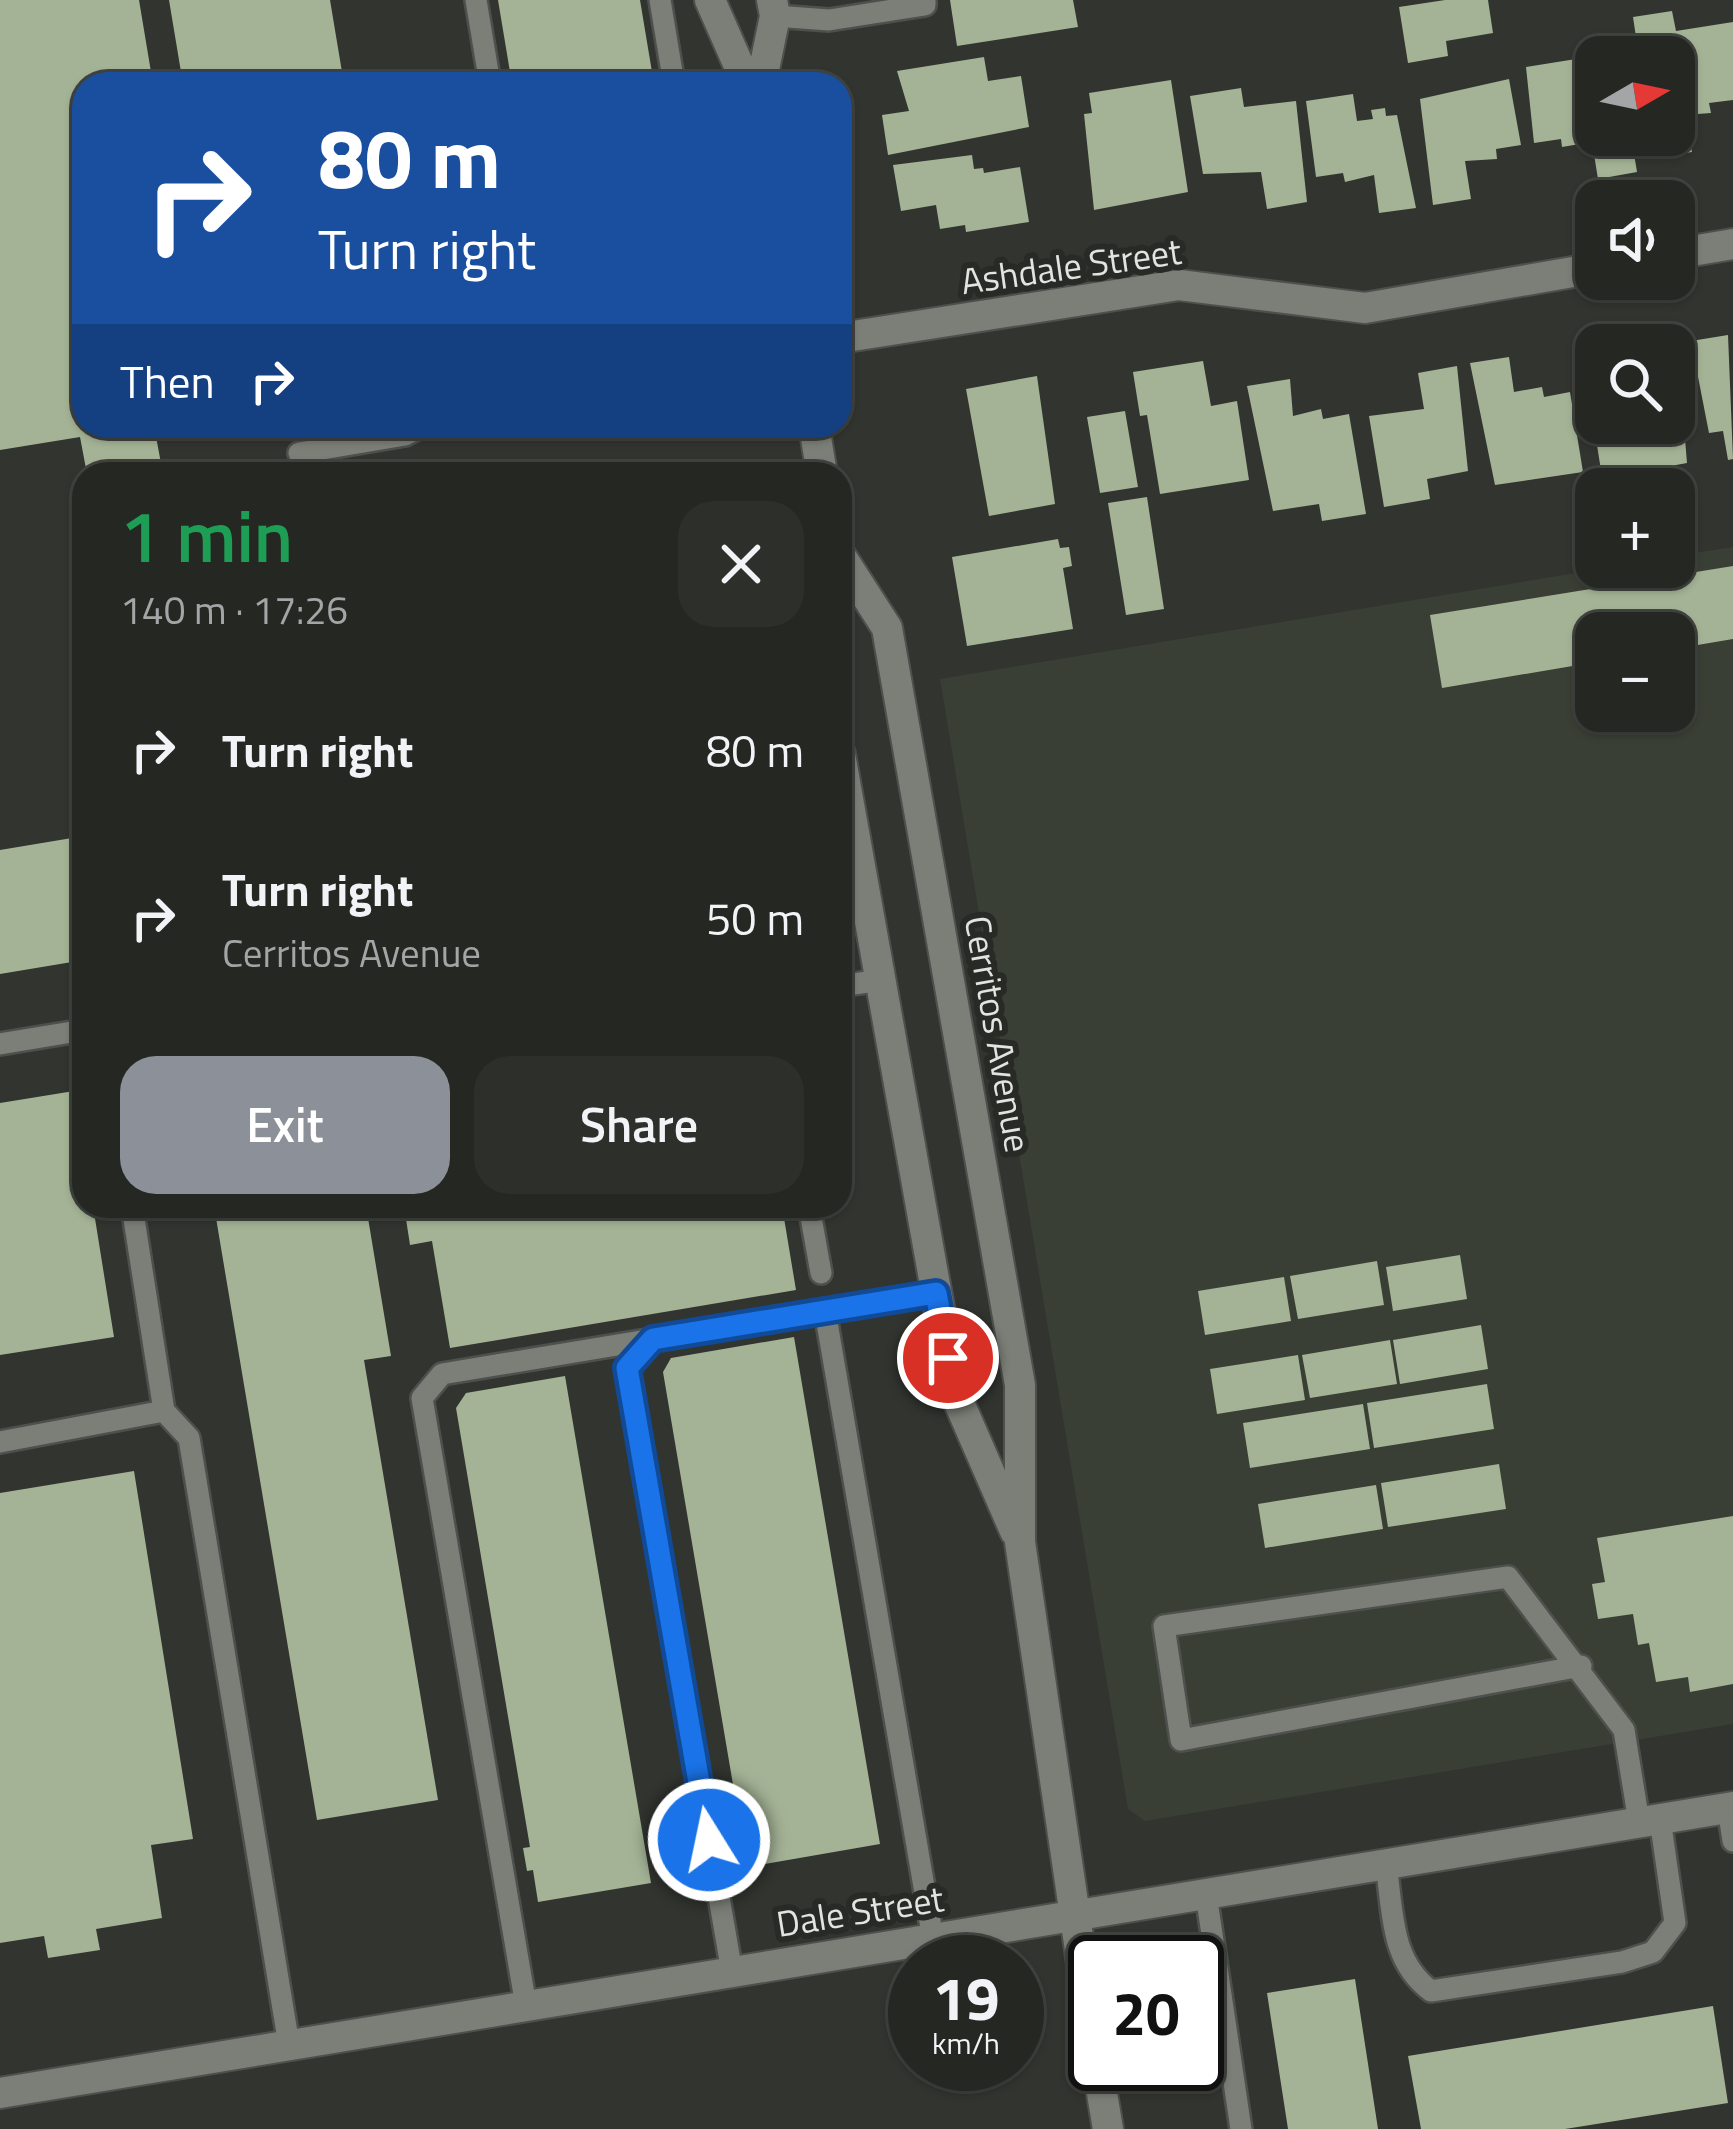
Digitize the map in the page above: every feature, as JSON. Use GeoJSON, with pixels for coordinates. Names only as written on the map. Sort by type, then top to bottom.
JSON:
{"type":"FeatureCollection","features":[{"type":"Feature","properties":{"kind":"street"},"geometry":{"type":"LineString","coordinates":[[710,0],[742,72]]}},
{"type":"Feature","properties":{"kind":"street"},"geometry":{"type":"LineString","coordinates":[[763,72],[774,8]]}},
{"type":"Feature","properties":{"kind":"street"},"geometry":{"type":"LineString","coordinates":[[1695,250],[1733,244]]}},
{"type":"Feature","properties":{"kind":"street","name":"Ashdale Street"},"geometry":{"type":"LineString","coordinates":[[852,336],[1179,285],[1365,308],[1575,272]]}},
{"type":"Feature","properties":{"kind":"street","name":"Cerritos Avenue"},"geometry":{"type":"LineString","coordinates":[[852,574],[887,628],[1020,1385],[1020,1542],[1076,1935]]}},
{"type":"Feature","properties":{"kind":"street","name":"Cerritos Avenue"},"geometry":{"type":"LineString","coordinates":[[852,820],[954,1390],[1020,1542]]}},
{"type":"Feature","properties":{"kind":"street","name":"Dale Street"},"geometry":{"type":"LineString","coordinates":[[957,1935],[1730,1807]]}},
{"type":"Feature","properties":{"kind":"street","name":"Dale Street"},"geometry":{"type":"LineString","coordinates":[[0,2093],[888,1946]]}},
{"type":"Feature","properties":{"kind":"street"},"geometry":{"type":"LineString","coordinates":[[1102,2091],[1108,2129]]}},
{"type":"Feature","properties":{"kind":"lane"},"geometry":{"type":"LineString","coordinates":[[476,0],[488,72]]}},
{"type":"Feature","properties":{"kind":"lane"},"geometry":{"type":"LineString","coordinates":[[659,0],[672,72]]}},
{"type":"Feature","properties":{"kind":"lane"},"geometry":{"type":"LineString","coordinates":[[774,8],[830,20],[926,5],[925,0]]}},
{"type":"Feature","properties":{"kind":"lane"},"geometry":{"type":"LineString","coordinates":[[299,453],[387,438]]}},
{"type":"Feature","properties":{"kind":"lane"},"geometry":{"type":"LineString","coordinates":[[852,984],[881,980]]}},
{"type":"Feature","properties":{"kind":"lane"},"geometry":{"type":"LineString","coordinates":[[0,1045],[72,1032]]}},
{"type":"Feature","properties":{"kind":"lane"},"geometry":{"type":"LineString","coordinates":[[134,1218],[164,1411],[189,1438],[289,2045]]}},
{"type":"Feature","properties":{"kind":"lane"},"geometry":{"type":"LineString","coordinates":[[811,1218],[821,1273]]}},
{"type":"Feature","properties":{"kind":"lane"},"geometry":{"type":"LineString","coordinates":[[526,2006],[422,1398],[442,1374],[936,1293]]}},
{"type":"Feature","properties":{"kind":"lane"},"geometry":{"type":"LineString","coordinates":[[825,1311],[932,1935]]}},
{"type":"Feature","properties":{"kind":"lane"},"geometry":{"type":"LineString","coordinates":[[653,1339],[627,1368],[732,1972]]}},
{"type":"Feature","properties":{"kind":"lane"},"geometry":{"type":"LineString","coordinates":[[0,1442],[164,1411]]}},
{"type":"Feature","properties":{"kind":"lane"},"geometry":{"type":"LineString","coordinates":[[1386,1864],[1399,1952],[1411,1976],[1431,1991],[1622,1961],[1653,1952],[1675,1923],[1624,1730],[1581,1666],[1508,1577],[1164,1626],[1181,1740],[1581,1666]]}},
{"type":"Feature","properties":{"kind":"lane"},"geometry":{"type":"LineString","coordinates":[[1730,1807],[1733,1840]]}},
{"type":"Feature","properties":{"kind":"lane"},"geometry":{"type":"LineString","coordinates":[[1206,1894],[1241,2129]]}},
{"type":"Feature","properties":{"kind":"shaded area"},"geometry":{"type":"Polygon","coordinates":[[[1733,547],[1733,1724],[1145,1821],[1128,1809],[940,679],[1575,573],[1575,588],[1695,588],[1695,553],[1733,547]]]}},
{"type":"Feature","properties":{"kind":"building"},"geometry":{"type":"Polygon","coordinates":[[[0,0],[139,0],[151,72],[72,72],[74,438],[0,450],[0,0]]]}},
{"type":"Feature","properties":{"kind":"building"},"geometry":{"type":"Polygon","coordinates":[[[169,0],[330,0],[342,72],[181,72],[169,0]]]}},
{"type":"Feature","properties":{"kind":"building"},"geometry":{"type":"Polygon","coordinates":[[[498,0],[640,0],[652,72],[510,72],[498,0]]]}},
{"type":"Feature","properties":{"kind":"building"},"geometry":{"type":"Polygon","coordinates":[[[950,0],[1073,0],[1078,27],[957,46],[950,0]]]}},
{"type":"Feature","properties":{"kind":"building"},"geometry":{"type":"Polygon","coordinates":[[[1488,0],[1493,33],[1446,41],[1448,56],[1408,63],[1399,7],[1488,0]]]}},
{"type":"Feature","properties":{"kind":"building"},"geometry":{"type":"Polygon","coordinates":[[[1672,11],[1676,31],[1733,22],[1733,100],[1709,103],[1711,113],[1695,114],[1695,36],[1636,36],[1633,17],[1672,11]]]}},
{"type":"Feature","properties":{"kind":"building"},"geometry":{"type":"Polygon","coordinates":[[[984,57],[988,81],[1021,76],[1029,127],[888,155],[882,115],[909,111],[897,71],[984,57]]]}},
{"type":"Feature","properties":{"kind":"building"},"geometry":{"type":"Polygon","coordinates":[[[1575,59],[1575,145],[1562,147],[1561,139],[1534,143],[1526,67],[1575,59]]]}},
{"type":"Feature","properties":{"kind":"building"},"geometry":{"type":"Polygon","coordinates":[[[1509,79],[1521,145],[1496,149],[1497,159],[1465,161],[1471,199],[1433,205],[1420,99],[1509,79]]]}},
{"type":"Feature","properties":{"kind":"building"},"geometry":{"type":"Polygon","coordinates":[[[1171,80],[1188,192],[1094,210],[1084,114],[1092,113],[1089,93],[1171,80]]]}},
{"type":"Feature","properties":{"kind":"building"},"geometry":{"type":"Polygon","coordinates":[[[1241,88],[1244,107],[1296,101],[1307,202],[1267,209],[1261,172],[1203,174],[1190,96],[1241,88]]]}},
{"type":"Feature","properties":{"kind":"building"},"geometry":{"type":"Polygon","coordinates":[[[1353,94],[1357,121],[1373,119],[1371,110],[1385,108],[1386,116],[1397,115],[1416,208],[1379,213],[1374,175],[1345,182],[1343,173],[1316,177],[1306,101],[1353,94]]]}},
{"type":"Feature","properties":{"kind":"building"},"geometry":{"type":"Polygon","coordinates":[[[972,155],[974,169],[983,168],[984,173],[1020,167],[1029,222],[966,232],[965,225],[940,229],[936,205],[901,211],[893,165],[972,155]]]}},
{"type":"Feature","properties":{"kind":"building"},"geometry":{"type":"Polygon","coordinates":[[[1594,156],[1634,156],[1637,172],[1598,179],[1594,156]]]}},
{"type":"Feature","properties":{"kind":"building"},"geometry":{"type":"Polygon","coordinates":[[[1728,335],[1733,459],[1728,460],[1723,431],[1709,433],[1695,340],[1728,335]]]}},
{"type":"Feature","properties":{"kind":"building"},"geometry":{"type":"Polygon","coordinates":[[[1509,357],[1514,392],[1542,387],[1544,397],[1570,392],[1582,468],[1575,468],[1575,473],[1495,485],[1470,363],[1509,357]]]}},
{"type":"Feature","properties":{"kind":"building"},"geometry":{"type":"Polygon","coordinates":[[[1203,361],[1211,406],[1237,401],[1249,480],[1160,494],[1147,415],[1140,416],[1133,372],[1203,361]]]}},
{"type":"Feature","properties":{"kind":"building"},"geometry":{"type":"Polygon","coordinates":[[[1457,366],[1468,471],[1427,479],[1430,499],[1384,507],[1369,416],[1424,409],[1418,373],[1457,366]]]}},
{"type":"Feature","properties":{"kind":"building"},"geometry":{"type":"Polygon","coordinates":[[[1037,376],[1055,504],[989,516],[966,389],[1037,376]]]}},
{"type":"Feature","properties":{"kind":"building"},"geometry":{"type":"Polygon","coordinates":[[[1290,379],[1293,416],[1321,409],[1323,419],[1349,414],[1366,514],[1322,521],[1319,504],[1273,511],[1247,386],[1290,379]]]}},
{"type":"Feature","properties":{"kind":"building"},"geometry":{"type":"Polygon","coordinates":[[[1125,411],[1138,487],[1100,493],[1087,417],[1125,411]]]}},
{"type":"Feature","properties":{"kind":"building"},"geometry":{"type":"Polygon","coordinates":[[[80,438],[156,438],[161,462],[85,462],[80,438]]]}},
{"type":"Feature","properties":{"kind":"building"},"geometry":{"type":"Polygon","coordinates":[[[1597,444],[1685,444],[1687,463],[1601,468],[1597,444]]]}},
{"type":"Feature","properties":{"kind":"building"},"geometry":{"type":"Polygon","coordinates":[[[1147,497],[1164,609],[1126,615],[1108,503],[1147,497]]]}},
{"type":"Feature","properties":{"kind":"building"},"geometry":{"type":"Polygon","coordinates":[[[1058,539],[1060,548],[1069,547],[1072,566],[1063,568],[1073,629],[967,646],[952,557],[1058,539]]]}},
{"type":"Feature","properties":{"kind":"building"},"geometry":{"type":"Polygon","coordinates":[[[1733,566],[1733,639],[1695,645],[1695,612],[1575,612],[1575,666],[1442,688],[1430,615],[1597,588],[1695,588],[1695,572],[1733,566]]]}},
{"type":"Feature","properties":{"kind":"building"},"geometry":{"type":"Polygon","coordinates":[[[72,838],[72,962],[0,974],[0,850],[72,838]]]}},
{"type":"Feature","properties":{"kind":"building"},"geometry":{"type":"Polygon","coordinates":[[[72,1091],[72,1218],[95,1218],[114,1337],[0,1355],[0,1103],[72,1091]]]}},
{"type":"Feature","properties":{"kind":"building"},"geometry":{"type":"Polygon","coordinates":[[[216,1218],[368,1218],[391,1356],[364,1360],[438,1800],[317,1820],[216,1218]]]}},
{"type":"Feature","properties":{"kind":"building"},"geometry":{"type":"Polygon","coordinates":[[[406,1218],[784,1218],[796,1290],[450,1348],[432,1241],[410,1245],[406,1218]]]}},
{"type":"Feature","properties":{"kind":"building"},"geometry":{"type":"Polygon","coordinates":[[[1460,1255],[1467,1299],[1393,1311],[1386,1267],[1460,1255]]]}},
{"type":"Feature","properties":{"kind":"building"},"geometry":{"type":"Polygon","coordinates":[[[1377,1261],[1384,1305],[1298,1319],[1290,1276],[1377,1261]]]}},
{"type":"Feature","properties":{"kind":"building"},"geometry":{"type":"Polygon","coordinates":[[[1284,1277],[1291,1321],[1205,1335],[1198,1291],[1284,1277]]]}},
{"type":"Feature","properties":{"kind":"building"},"geometry":{"type":"Polygon","coordinates":[[[1481,1325],[1488,1369],[1400,1384],[1393,1340],[1481,1325]]]}},
{"type":"Feature","properties":{"kind":"building"},"geometry":{"type":"Polygon","coordinates":[[[794,1337],[880,1844],[747,1867],[663,1372],[671,1358],[794,1337]]]}},
{"type":"Feature","properties":{"kind":"building"},"geometry":{"type":"Polygon","coordinates":[[[1390,1340],[1397,1384],[1310,1398],[1302,1355],[1390,1340]]]}},
{"type":"Feature","properties":{"kind":"building"},"geometry":{"type":"Polygon","coordinates":[[[1298,1355],[1305,1400],[1217,1414],[1210,1369],[1298,1355]]]}},
{"type":"Feature","properties":{"kind":"building"},"geometry":{"type":"Polygon","coordinates":[[[565,1376],[651,1883],[538,1902],[533,1870],[527,1871],[523,1848],[530,1847],[456,1408],[466,1393],[565,1376]]]}},
{"type":"Feature","properties":{"kind":"building"},"geometry":{"type":"Polygon","coordinates":[[[1487,1384],[1494,1429],[1374,1448],[1367,1403],[1487,1384]]]}},
{"type":"Feature","properties":{"kind":"building"},"geometry":{"type":"Polygon","coordinates":[[[1363,1404],[1370,1449],[1250,1468],[1243,1423],[1363,1404]]]}},
{"type":"Feature","properties":{"kind":"building"},"geometry":{"type":"Polygon","coordinates":[[[1499,1464],[1506,1509],[1388,1527],[1381,1483],[1499,1464]]]}},
{"type":"Feature","properties":{"kind":"building"},"geometry":{"type":"Polygon","coordinates":[[[134,1471],[193,1839],[151,1845],[162,1918],[96,1929],[100,1950],[48,1958],[44,1936],[0,1943],[0,1493],[134,1471]]]}},
{"type":"Feature","properties":{"kind":"building"},"geometry":{"type":"Polygon","coordinates":[[[1376,1485],[1383,1529],[1265,1548],[1258,1504],[1376,1485]]]}},
{"type":"Feature","properties":{"kind":"building"},"geometry":{"type":"Polygon","coordinates":[[[1733,1516],[1733,1684],[1690,1692],[1688,1677],[1656,1682],[1649,1643],[1638,1645],[1633,1614],[1598,1619],[1592,1584],[1605,1582],[1597,1538],[1733,1516]]]}},
{"type":"Feature","properties":{"kind":"building"},"geometry":{"type":"Polygon","coordinates":[[[1355,1979],[1378,2129],[1288,2129],[1267,1993],[1355,1979]]]}},
{"type":"Feature","properties":{"kind":"building"},"geometry":{"type":"Polygon","coordinates":[[[1713,2006],[1728,2103],[1565,2129],[1421,2129],[1408,2056],[1713,2006]]]}},
{"type":"Feature","properties":{"kind":"route"},"geometry":{"type":"LineString","coordinates":[[709,1840],[627,1368],[653,1339],[936,1293],[948,1358]]}}]}
